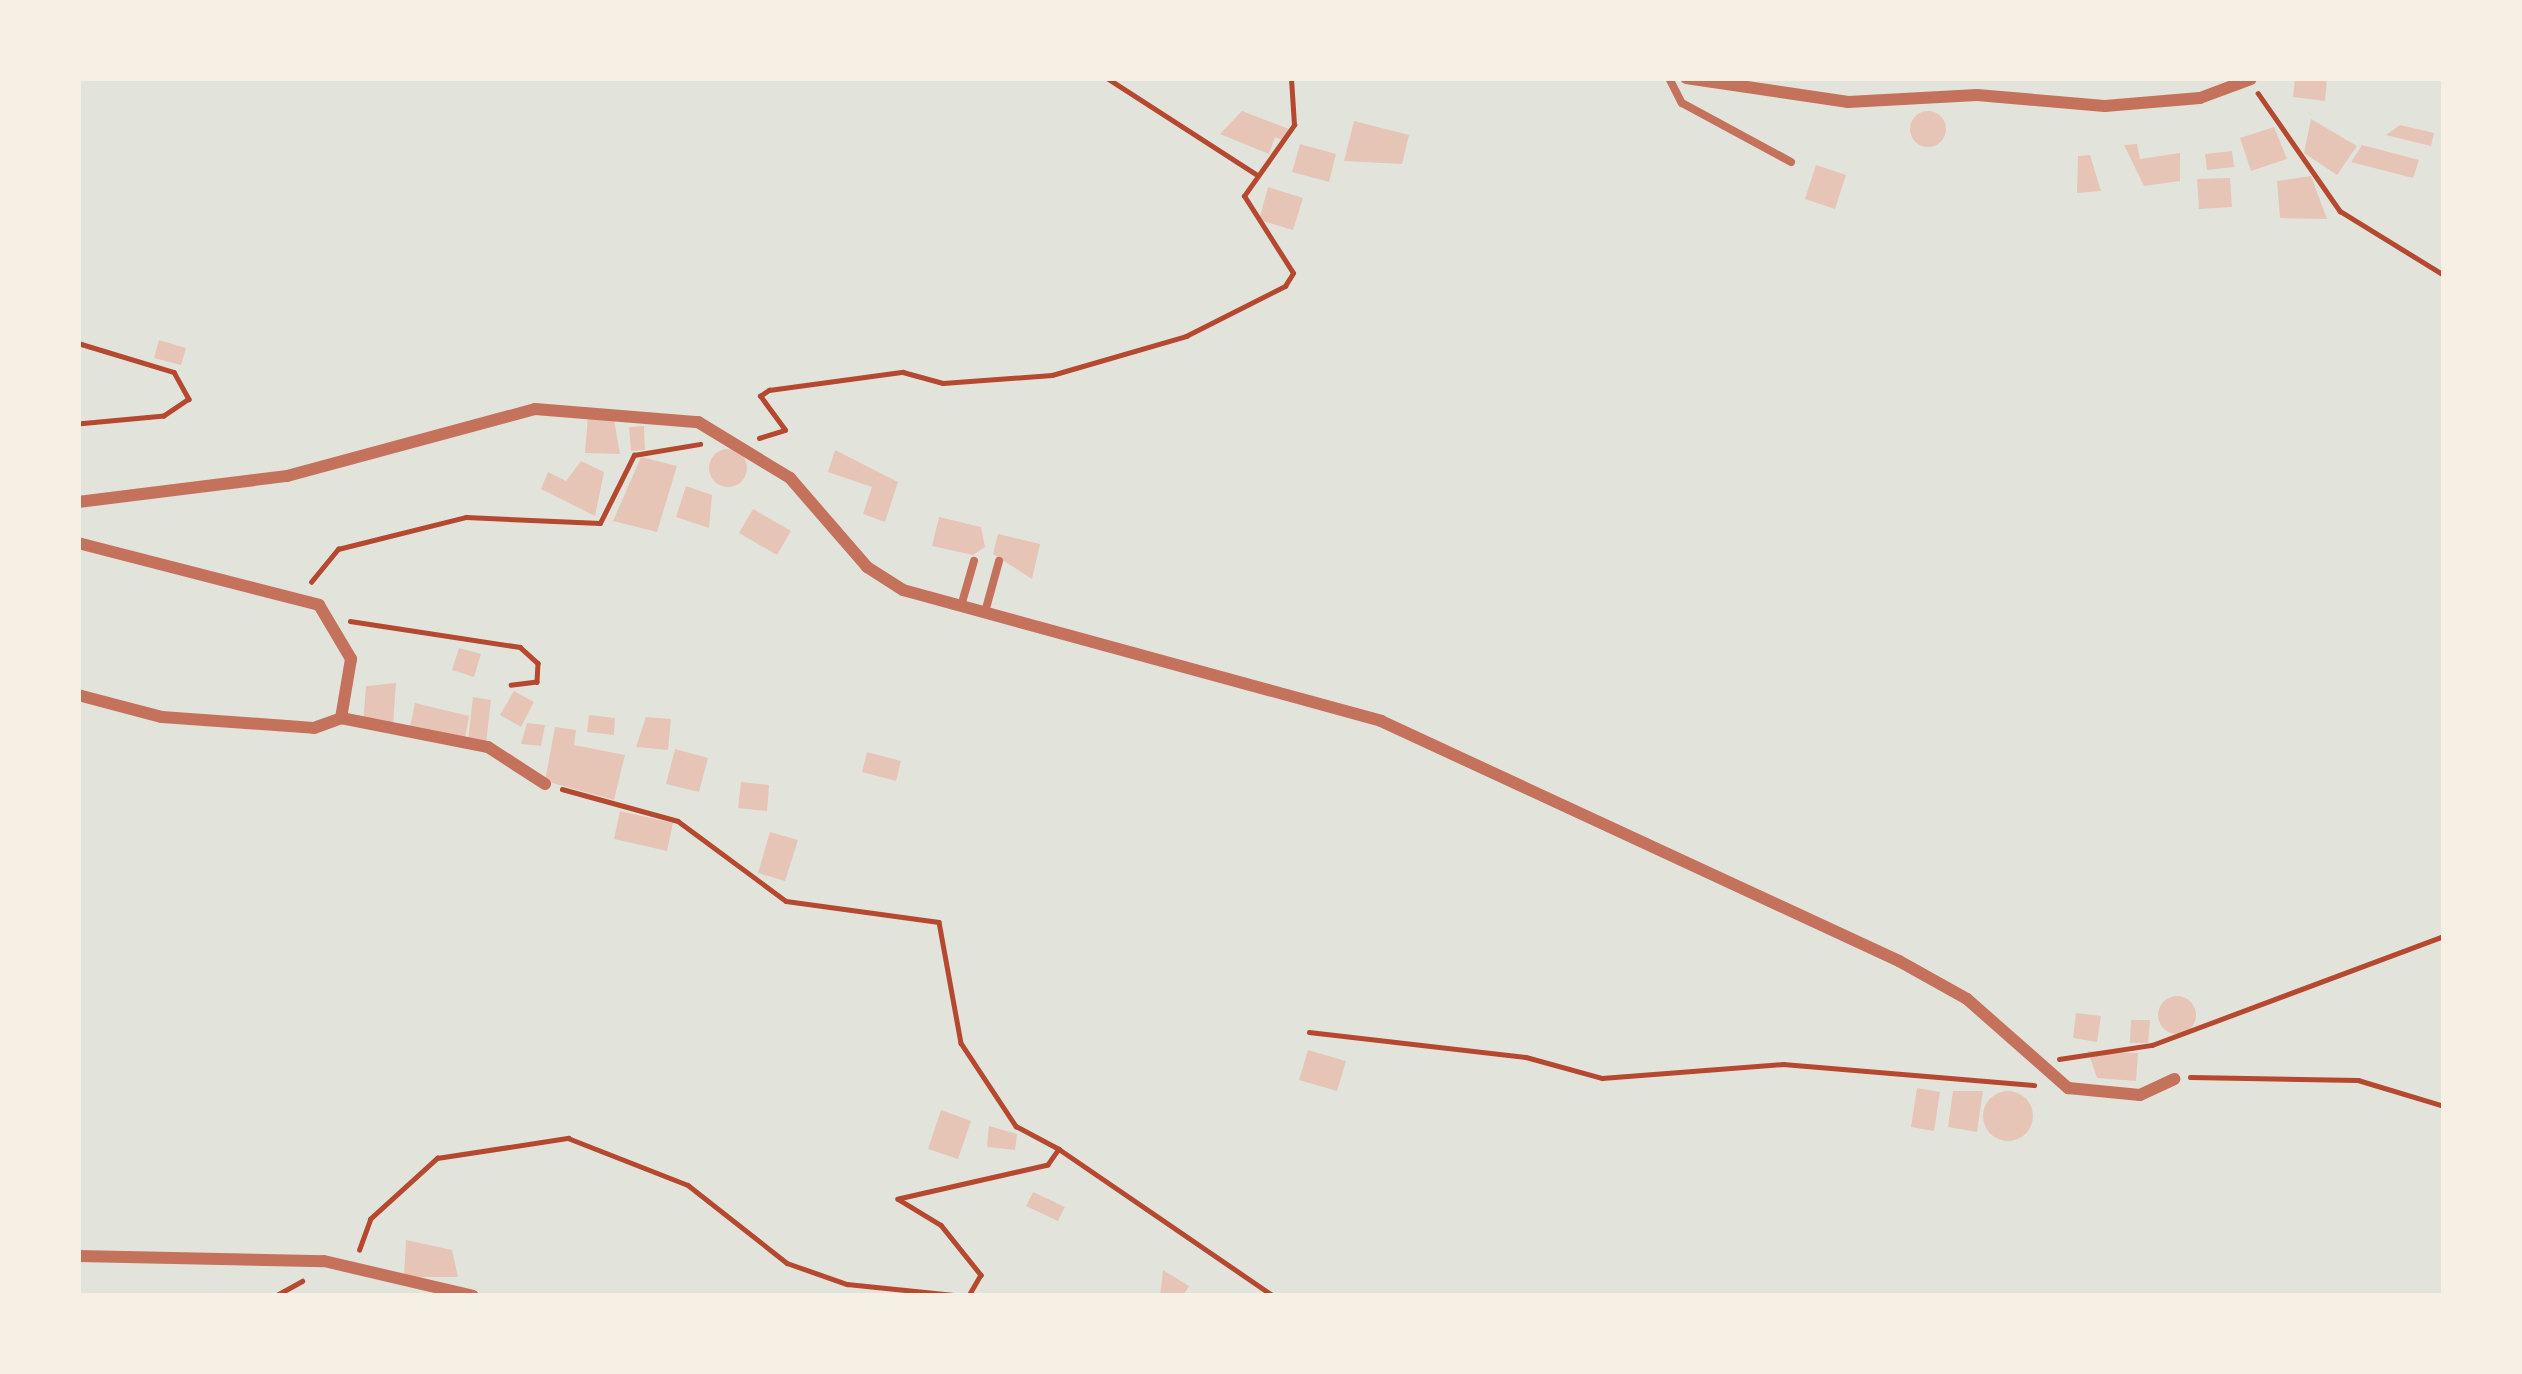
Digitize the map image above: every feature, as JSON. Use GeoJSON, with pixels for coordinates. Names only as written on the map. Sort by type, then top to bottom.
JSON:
{"type":"FeatureCollection","features":[{"type":"Feature","properties":{"kind":"street"},"geometry":{"type":"LineString","coordinates":[[1686,78],[1848,102],[1977,95],[2105,106],[2200,98],[2251,80]]}},
{"type":"Feature","properties":{"kind":"street"},"geometry":{"type":"LineString","coordinates":[[78,502],[287,476],[535,410],[641,410],[734,439],[790,478],[867,567],[960,608],[1381,721],[1967,999],[2049,1074],[2122,1097],[2175,1079]]}},
{"type":"Feature","properties":{"kind":"street"},"geometry":{"type":"LineString","coordinates":[[78,543],[305,598],[340,625],[352,680],[341,718]]}},
{"type":"Feature","properties":{"kind":"street"},"geometry":{"type":"LineString","coordinates":[[78,695],[162,717],[314,728],[341,718],[488,747],[545,784]]}},
{"type":"Feature","properties":{"kind":"street"},"geometry":{"type":"LineString","coordinates":[[78,1256],[352,1268],[472,1296]]}},
{"type":"Feature","properties":{"kind":"lane"},"geometry":{"type":"LineString","coordinates":[[1669,78],[1682,103],[1790,162]]}},
{"type":"Feature","properties":{"kind":"lane"},"geometry":{"type":"LineString","coordinates":[[960,608],[974,561]]}},
{"type":"Feature","properties":{"kind":"lane"},"geometry":{"type":"LineString","coordinates":[[984,616],[999,561]]}},
{"type":"Feature","properties":{"kind":"path"},"geometry":{"type":"LineString","coordinates":[[1107,78],[1256,174]]}},
{"type":"Feature","properties":{"kind":"path"},"geometry":{"type":"LineString","coordinates":[[305,598],[338,549],[466,517],[600,523],[634,454],[785,430],[764,404],[769,391],[904,372],[943,383],[1052,375],[1236,311],[1294,273],[1251,217],[1244,196],[1256,174],[1278,160],[1294,125],[1291,78]]}},
{"type":"Feature","properties":{"kind":"path"},"geometry":{"type":"LineString","coordinates":[[2251,80],[2340,211],[2444,275]]}},
{"type":"Feature","properties":{"kind":"path"},"geometry":{"type":"LineString","coordinates":[[78,343],[174,372],[189,399],[164,416],[78,424]]}},
{"type":"Feature","properties":{"kind":"path"},"geometry":{"type":"LineString","coordinates":[[340,625],[520,647],[538,663],[537,682],[511,685]]}},
{"type":"Feature","properties":{"kind":"path"},"geometry":{"type":"LineString","coordinates":[[545,784],[678,821],[748,884],[786,901],[939,922],[962,1043],[1016,1126],[1059,1149],[1274,1296]]}},
{"type":"Feature","properties":{"kind":"path"},"geometry":{"type":"LineString","coordinates":[[1309,1031],[1526,1057],[1602,1078],[1783,1064],[2024,1087],[2049,1074],[2080,1048],[2152,1046],[2251,1014],[2444,936]]}},
{"type":"Feature","properties":{"kind":"path"},"geometry":{"type":"LineString","coordinates":[[2175,1079],[2358,1080],[2444,1106]]}},
{"type":"Feature","properties":{"kind":"path"},"geometry":{"type":"LineString","coordinates":[[352,1268],[370,1219],[436,1158],[568,1138],[688,1185],[787,1263],[847,1284],[966,1296],[981,1274],[941,1225],[898,1199],[1048,1165],[1059,1149]]}},
{"type":"Feature","properties":{"kind":"shaded area"},"geometry":{"type":"Polygon","coordinates":[[[78,78],[2444,78],[2444,1296],[78,1296],[78,78]]]}},
{"type":"Feature","properties":{"kind":"building"},"geometry":{"type":"Polygon","coordinates":[[[2295,78],[2327,78],[2325,101],[2293,97],[2295,78]]]}},
{"type":"Feature","properties":{"kind":"building"},"geometry":{"type":"Polygon","coordinates":[[[1242,111],[1289,129],[1285,141],[1275,137],[1269,154],[1220,134],[1242,111]]]}},
{"type":"Feature","properties":{"kind":"building"},"geometry":{"type":"Polygon","coordinates":[[[1928,111],[1940,117],[1946,129],[1940,141],[1928,147],[1916,141],[1910,129],[1916,117],[1928,111]]]}},
{"type":"Feature","properties":{"kind":"building"},"geometry":{"type":"Polygon","coordinates":[[[2311,119],[2357,146],[2337,175],[2304,153],[2311,119]]]}},
{"type":"Feature","properties":{"kind":"building"},"geometry":{"type":"Polygon","coordinates":[[[1354,121],[1409,135],[1402,164],[1344,161],[1354,121]]]}},
{"type":"Feature","properties":{"kind":"building"},"geometry":{"type":"Polygon","coordinates":[[[2400,125],[2434,133],[2431,146],[2386,135],[2400,125]]]}},
{"type":"Feature","properties":{"kind":"building"},"geometry":{"type":"Polygon","coordinates":[[[2274,127],[2287,159],[2251,171],[2240,138],[2274,127]]]}},
{"type":"Feature","properties":{"kind":"building"},"geometry":{"type":"Polygon","coordinates":[[[1300,144],[1336,154],[1329,182],[1292,172],[1300,144]]]}},
{"type":"Feature","properties":{"kind":"building"},"geometry":{"type":"Polygon","coordinates":[[[2137,144],[2140,159],[2180,153],[2180,181],[2144,186],[2124,145],[2137,144]]]}},
{"type":"Feature","properties":{"kind":"building"},"geometry":{"type":"Polygon","coordinates":[[[2362,145],[2419,160],[2413,178],[2351,162],[2362,145]]]}},
{"type":"Feature","properties":{"kind":"building"},"geometry":{"type":"Polygon","coordinates":[[[2232,151],[2234,167],[2207,170],[2205,154],[2232,151]]]}},
{"type":"Feature","properties":{"kind":"building"},"geometry":{"type":"Polygon","coordinates":[[[2090,155],[2101,191],[2077,193],[2078,156],[2090,155]]]}},
{"type":"Feature","properties":{"kind":"building"},"geometry":{"type":"Polygon","coordinates":[[[1816,165],[1846,175],[1835,209],[1805,199],[1816,165]]]}},
{"type":"Feature","properties":{"kind":"building"},"geometry":{"type":"Polygon","coordinates":[[[2311,176],[2327,219],[2280,218],[2277,181],[2311,176]]]}},
{"type":"Feature","properties":{"kind":"building"},"geometry":{"type":"Polygon","coordinates":[[[2230,178],[2232,207],[2199,209],[2197,179],[2230,178]]]}},
{"type":"Feature","properties":{"kind":"building"},"geometry":{"type":"Polygon","coordinates":[[[1268,187],[1303,198],[1293,230],[1259,220],[1268,187]]]}},
{"type":"Feature","properties":{"kind":"building"},"geometry":{"type":"Polygon","coordinates":[[[159,340],[186,348],[181,365],[154,358],[159,340]]]}},
{"type":"Feature","properties":{"kind":"building"},"geometry":{"type":"Polygon","coordinates":[[[613,414],[620,454],[585,453],[588,416],[613,414]]]}},
{"type":"Feature","properties":{"kind":"building"},"geometry":{"type":"Polygon","coordinates":[[[644,426],[645,450],[631,451],[629,427],[644,426]]]}},
{"type":"Feature","properties":{"kind":"building"},"geometry":{"type":"Polygon","coordinates":[[[728,449],[741,455],[747,468],[741,481],[728,487],[715,481],[709,468],[715,455],[728,449]]]}},
{"type":"Feature","properties":{"kind":"building"},"geometry":{"type":"Polygon","coordinates":[[[835,450],[898,482],[885,522],[863,514],[872,487],[828,472],[835,450]]]}},
{"type":"Feature","properties":{"kind":"building"},"geometry":{"type":"Polygon","coordinates":[[[641,457],[677,466],[657,532],[613,521],[641,457]]]}},
{"type":"Feature","properties":{"kind":"building"},"geometry":{"type":"Polygon","coordinates":[[[581,461],[604,472],[595,516],[541,489],[548,472],[566,481],[581,461]]]}},
{"type":"Feature","properties":{"kind":"building"},"geometry":{"type":"Polygon","coordinates":[[[686,486],[712,495],[709,528],[676,517],[686,486]]]}},
{"type":"Feature","properties":{"kind":"building"},"geometry":{"type":"Polygon","coordinates":[[[753,509],[791,531],[777,555],[739,533],[753,509]]]}},
{"type":"Feature","properties":{"kind":"building"},"geometry":{"type":"Polygon","coordinates":[[[939,517],[981,527],[985,547],[973,555],[932,546],[939,517]]]}},
{"type":"Feature","properties":{"kind":"building"},"geometry":{"type":"Polygon","coordinates":[[[998,534],[1040,544],[1032,579],[993,554],[998,534]]]}},
{"type":"Feature","properties":{"kind":"building"},"geometry":{"type":"Polygon","coordinates":[[[459,648],[481,654],[474,677],[452,670],[459,648]]]}},
{"type":"Feature","properties":{"kind":"building"},"geometry":{"type":"Polygon","coordinates":[[[396,683],[393,726],[363,724],[366,686],[396,683]]]}},
{"type":"Feature","properties":{"kind":"building"},"geometry":{"type":"Polygon","coordinates":[[[514,691],[534,702],[521,727],[500,715],[514,691]]]}},
{"type":"Feature","properties":{"kind":"building"},"geometry":{"type":"Polygon","coordinates":[[[473,697],[491,700],[486,743],[468,741],[473,697]]]}},
{"type":"Feature","properties":{"kind":"building"},"geometry":{"type":"Polygon","coordinates":[[[415,703],[469,716],[465,739],[410,727],[415,703]]]}},
{"type":"Feature","properties":{"kind":"building"},"geometry":{"type":"Polygon","coordinates":[[[589,715],[615,718],[614,735],[587,732],[589,715]]]}},
{"type":"Feature","properties":{"kind":"building"},"geometry":{"type":"Polygon","coordinates":[[[646,717],[671,719],[668,750],[636,747],[646,717]]]}},
{"type":"Feature","properties":{"kind":"building"},"geometry":{"type":"Polygon","coordinates":[[[527,723],[545,725],[541,746],[521,744],[527,723]]]}},
{"type":"Feature","properties":{"kind":"building"},"geometry":{"type":"Polygon","coordinates":[[[555,727],[576,730],[574,745],[625,755],[614,800],[545,781],[555,727]]]}},
{"type":"Feature","properties":{"kind":"building"},"geometry":{"type":"Polygon","coordinates":[[[675,749],[708,758],[699,792],[666,784],[675,749]]]}},
{"type":"Feature","properties":{"kind":"building"},"geometry":{"type":"Polygon","coordinates":[[[867,752],[901,761],[896,781],[862,772],[867,752]]]}},
{"type":"Feature","properties":{"kind":"building"},"geometry":{"type":"Polygon","coordinates":[[[741,782],[769,785],[767,811],[738,808],[741,782]]]}},
{"type":"Feature","properties":{"kind":"building"},"geometry":{"type":"Polygon","coordinates":[[[620,811],[673,823],[667,851],[614,839],[620,811]]]}},
{"type":"Feature","properties":{"kind":"building"},"geometry":{"type":"Polygon","coordinates":[[[770,832],[798,840],[785,881],[758,873],[770,832]]]}},
{"type":"Feature","properties":{"kind":"building"},"geometry":{"type":"Polygon","coordinates":[[[2177,996],[2190,1002],[2196,1015],[2190,1028],[2177,1034],[2164,1028],[2158,1015],[2164,1002],[2177,996]]]}},
{"type":"Feature","properties":{"kind":"building"},"geometry":{"type":"Polygon","coordinates":[[[2076,1013],[2101,1016],[2097,1042],[2073,1038],[2076,1013]]]}},
{"type":"Feature","properties":{"kind":"building"},"geometry":{"type":"Polygon","coordinates":[[[2131,1020],[2150,1020],[2148,1043],[2130,1043],[2131,1020]]]}},
{"type":"Feature","properties":{"kind":"building"},"geometry":{"type":"Polygon","coordinates":[[[1308,1050],[1346,1061],[1337,1091],[1299,1080],[1308,1050]]]}},
{"type":"Feature","properties":{"kind":"building"},"geometry":{"type":"Polygon","coordinates":[[[2088,1051],[2138,1053],[2136,1081],[2097,1078],[2088,1051]]]}},
{"type":"Feature","properties":{"kind":"building"},"geometry":{"type":"Polygon","coordinates":[[[1917,1088],[1940,1092],[1934,1131],[1911,1127],[1917,1088]]]}},
{"type":"Feature","properties":{"kind":"building"},"geometry":{"type":"Polygon","coordinates":[[[1953,1091],[1983,1091],[1977,1132],[1948,1127],[1953,1091]]]}},
{"type":"Feature","properties":{"kind":"building"},"geometry":{"type":"Polygon","coordinates":[[[2008,1091],[2026,1098],[2033,1116],[2026,1134],[2008,1141],[1990,1134],[1983,1116],[1990,1098],[2008,1091]]]}},
{"type":"Feature","properties":{"kind":"building"},"geometry":{"type":"Polygon","coordinates":[[[941,1110],[971,1121],[958,1159],[928,1149],[941,1110]]]}},
{"type":"Feature","properties":{"kind":"building"},"geometry":{"type":"Polygon","coordinates":[[[989,1126],[1017,1134],[1015,1150],[987,1147],[989,1126]]]}},
{"type":"Feature","properties":{"kind":"building"},"geometry":{"type":"Polygon","coordinates":[[[1033,1192],[1065,1207],[1058,1221],[1026,1206],[1033,1192]]]}},
{"type":"Feature","properties":{"kind":"building"},"geometry":{"type":"Polygon","coordinates":[[[406,1240],[452,1250],[458,1277],[404,1277],[406,1240]]]}},
{"type":"Feature","properties":{"kind":"building"},"geometry":{"type":"Polygon","coordinates":[[[1163,1270],[1189,1286],[1183,1296],[1160,1296],[1163,1270]]]}}]}
